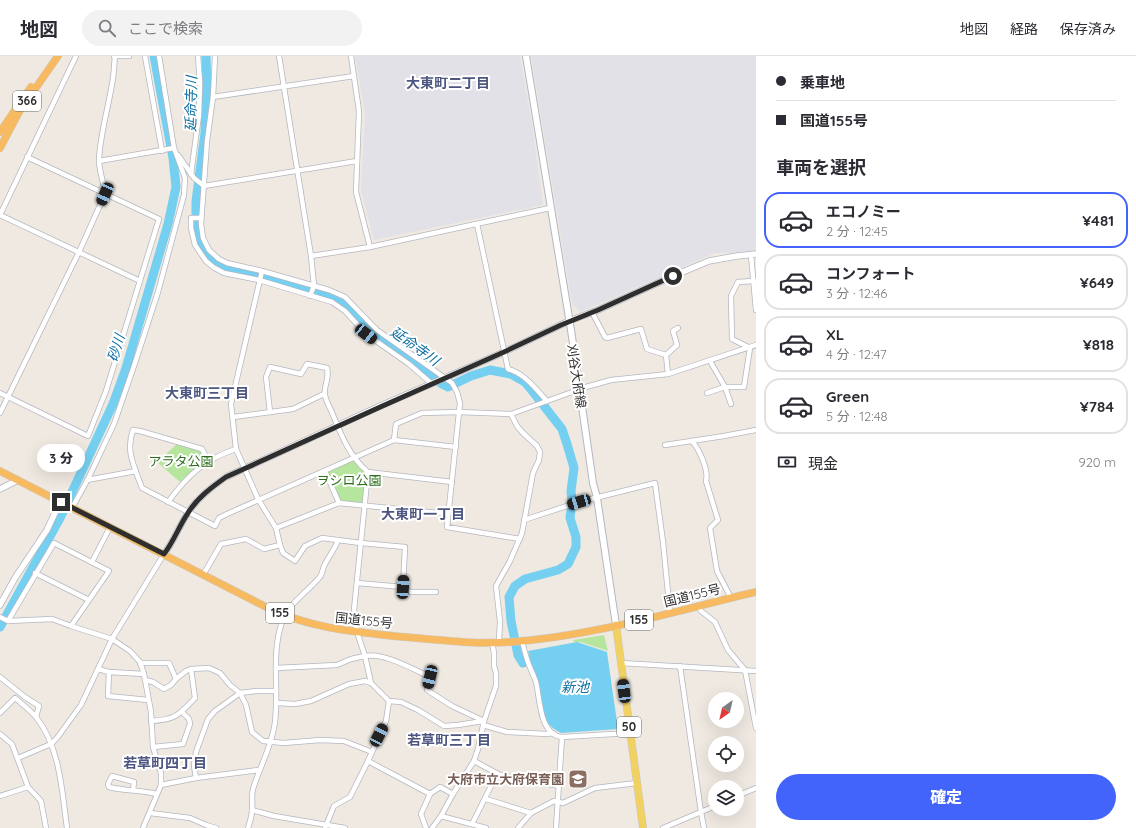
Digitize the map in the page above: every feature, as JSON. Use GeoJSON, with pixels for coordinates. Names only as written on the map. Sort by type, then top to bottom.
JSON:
{"type":"FeatureCollection","features":[{"type":"Feature","properties":{"kind":"highway","name":"366"},"geometry":{"type":"LineString","coordinates":[[0,132],[17,105],[54,56]]}},
{"type":"Feature","properties":{"kind":"highway","name":"366"},"geometry":{"type":"LineString","coordinates":[[0,148],[19,112],[58,56]]}},
{"type":"Feature","properties":{"kind":"highway","name":"国道155号"},"geometry":{"type":"LineString","coordinates":[[0,471],[285,615],[324,628],[416,638],[511,642],[570,635],[756,592]]}},
{"type":"Feature","properties":{"kind":"main road","name":"刈谷大府線"},"geometry":{"type":"LineString","coordinates":[[526,56],[616,625]]}},
{"type":"Feature","properties":{"kind":"main road","name":"50"},"geometry":{"type":"LineString","coordinates":[[616,625],[643,828]]}},
{"type":"Feature","properties":{"kind":"street"},"geometry":{"type":"LineString","coordinates":[[76,56],[0,215],[140,281]]}},
{"type":"Feature","properties":{"kind":"street"},"geometry":{"type":"LineString","coordinates":[[0,413],[79,252],[105,194],[105,187],[100,173],[99,161],[115,56],[129,56]]}},
{"type":"Feature","properties":{"kind":"street"},"geometry":{"type":"LineString","coordinates":[[145,56],[162,151]]}},
{"type":"Feature","properties":{"kind":"street"},"geometry":{"type":"LineString","coordinates":[[72,508],[114,424],[136,363],[182,206],[185,178],[174,148],[160,56]]}},
{"type":"Feature","properties":{"kind":"street"},"geometry":{"type":"LineString","coordinates":[[192,176],[199,115],[200,82],[198,56]]}},
{"type":"Feature","properties":{"kind":"street"},"geometry":{"type":"LineString","coordinates":[[215,56],[213,97],[201,218],[203,238],[209,250],[213,255],[227,263],[262,271],[329,290],[344,297],[377,330],[452,382],[458,392],[460,403],[447,527],[520,539]]}},
{"type":"Feature","properties":{"kind":"street"},"geometry":{"type":"LineString","coordinates":[[279,56],[311,256],[314,286],[310,296]]}},
{"type":"Feature","properties":{"kind":"street"},"geometry":{"type":"LineString","coordinates":[[351,56],[359,111],[356,192],[370,247]]}},
{"type":"Feature","properties":{"kind":"street"},"geometry":{"type":"LineString","coordinates":[[213,97],[354,76]]}},
{"type":"Feature","properties":{"kind":"street"},"geometry":{"type":"LineString","coordinates":[[99,161],[174,148]]}},
{"type":"Feature","properties":{"kind":"street"},"geometry":{"type":"LineString","coordinates":[[174,148],[192,176],[204,186],[357,161]]}},
{"type":"Feature","properties":{"kind":"street"},"geometry":{"type":"LineString","coordinates":[[0,392],[88,436],[106,391],[159,219],[27,157]]}},
{"type":"Feature","properties":{"kind":"street"},"geometry":{"type":"LineString","coordinates":[[311,256],[370,247],[550,208]]}},
{"type":"Feature","properties":{"kind":"street"},"geometry":{"type":"LineString","coordinates":[[201,218],[191,218],[191,228],[195,245],[206,261],[213,267],[224,273],[259,280],[332,302],[345,311],[366,334],[409,364],[433,384]]}},
{"type":"Feature","properties":{"kind":"street"},"geometry":{"type":"LineString","coordinates":[[477,224],[508,369],[521,374],[547,401]]}},
{"type":"Feature","properties":{"kind":"street"},"geometry":{"type":"LineString","coordinates":[[206,261],[213,255]]}},
{"type":"Feature","properties":{"kind":"street"},"geometry":{"type":"LineString","coordinates":[[18,758],[51,744],[81,705],[112,639],[170,546],[188,512],[196,502],[217,483],[244,468],[504,352],[569,321],[709,261],[754,255],[756,310]]}},
{"type":"Feature","properties":{"kind":"street"},"geometry":{"type":"LineString","coordinates":[[262,271],[231,404],[236,448],[258,500],[276,528],[283,553],[295,560],[305,546],[322,538],[361,544],[405,547],[403,587]]}},
{"type":"Feature","properties":{"kind":"street"},"geometry":{"type":"LineString","coordinates":[[750,348],[732,339],[731,296],[738,282],[754,281]]}},
{"type":"Feature","properties":{"kind":"street"},"geometry":{"type":"LineString","coordinates":[[592,312],[604,337],[607,338],[641,329],[647,349],[666,355]]}},
{"type":"Feature","properties":{"kind":"street"},"geometry":{"type":"LineString","coordinates":[[666,355],[677,345],[673,331],[678,328]]}},
{"type":"Feature","properties":{"kind":"street"},"geometry":{"type":"LineString","coordinates":[[381,345],[387,337]]}},
{"type":"Feature","properties":{"kind":"street"},"geometry":{"type":"LineString","coordinates":[[394,440],[396,424],[422,414],[459,412],[512,414],[579,389],[611,380],[668,374],[756,345]]}},
{"type":"Feature","properties":{"kind":"street"},"geometry":{"type":"LineString","coordinates":[[707,393],[725,387],[744,387],[750,348]]}},
{"type":"Feature","properties":{"kind":"street"},"geometry":{"type":"LineString","coordinates":[[666,355],[668,374]]}},
{"type":"Feature","properties":{"kind":"street"},"geometry":{"type":"LineString","coordinates":[[710,361],[725,387],[731,404]]}},
{"type":"Feature","properties":{"kind":"street"},"geometry":{"type":"LineString","coordinates":[[270,412],[266,377],[270,367],[301,374],[307,364],[327,368],[329,374],[324,394],[337,426],[353,458],[368,472],[452,482]]}},
{"type":"Feature","properties":{"kind":"street"},"geometry":{"type":"LineString","coordinates":[[233,417],[293,409],[324,394]]}},
{"type":"Feature","properties":{"kind":"street"},"geometry":{"type":"LineString","coordinates":[[432,828],[441,816],[474,761],[496,686],[494,653],[500,621],[496,586],[520,539],[533,473],[539,460],[540,452],[537,446],[517,426],[512,414]]}},
{"type":"Feature","properties":{"kind":"street"},"geometry":{"type":"LineString","coordinates":[[208,461],[202,449],[133,430],[130,439],[129,451],[142,488],[214,526],[219,518],[394,440],[456,447]]}},
{"type":"Feature","properties":{"kind":"street"},"geometry":{"type":"LineString","coordinates":[[665,446],[756,430]]}},
{"type":"Feature","properties":{"kind":"street"},"geometry":{"type":"LineString","coordinates":[[692,441],[697,447],[708,475],[706,480],[718,520],[710,528],[717,571],[731,598]]}},
{"type":"Feature","properties":{"kind":"street"},"geometry":{"type":"LineString","coordinates":[[168,502],[182,484],[208,461],[222,453],[236,448]]}},
{"type":"Feature","properties":{"kind":"street"},"geometry":{"type":"LineString","coordinates":[[87,480],[136,471]]}},
{"type":"Feature","properties":{"kind":"street"},"geometry":{"type":"LineString","coordinates":[[325,471],[339,503]]}},
{"type":"Feature","properties":{"kind":"street"},"geometry":{"type":"LineString","coordinates":[[368,472],[354,610],[357,632],[365,656],[371,683]]}},
{"type":"Feature","properties":{"kind":"street"},"geometry":{"type":"LineString","coordinates":[[0,489],[18,480]]}},
{"type":"Feature","properties":{"kind":"street"},"geometry":{"type":"LineString","coordinates":[[524,520],[579,502],[655,484],[663,542],[670,613]]}},
{"type":"Feature","properties":{"kind":"street"},"geometry":{"type":"LineString","coordinates":[[0,605],[15,578],[47,530],[60,502]]}},
{"type":"Feature","properties":{"kind":"street"},"geometry":{"type":"LineString","coordinates":[[276,528],[339,503],[448,514]]}},
{"type":"Feature","properties":{"kind":"street"},"geometry":{"type":"LineString","coordinates":[[92,562],[110,527]]}},
{"type":"Feature","properties":{"kind":"street"},"geometry":{"type":"LineString","coordinates":[[204,575],[221,544],[246,539],[264,549],[280,545]]}},
{"type":"Feature","properties":{"kind":"street"},"geometry":{"type":"LineString","coordinates":[[248,828],[252,810],[252,794],[259,770],[271,742],[275,724],[277,703],[276,668],[278,639],[285,615],[322,574],[324,566],[338,540]]}},
{"type":"Feature","properties":{"kind":"street"},"geometry":{"type":"LineString","coordinates":[[8,620],[54,543],[109,571],[71,626]]}},
{"type":"Feature","properties":{"kind":"street"},"geometry":{"type":"LineString","coordinates":[[35,574],[89,600]]}},
{"type":"Feature","properties":{"kind":"street"},"geometry":{"type":"LineString","coordinates":[[357,583],[403,587],[410,592],[436,592]]}},
{"type":"Feature","properties":{"kind":"street"},"geometry":{"type":"LineString","coordinates":[[698,606],[701,611],[715,622],[728,650],[745,670],[756,728]]}},
{"type":"Feature","properties":{"kind":"street"},"geometry":{"type":"LineString","coordinates":[[0,617],[8,620],[52,619],[112,639],[130,651],[140,663],[144,674],[151,712],[153,747],[161,773],[161,785],[143,828]]}},
{"type":"Feature","properties":{"kind":"street"},"geometry":{"type":"LineString","coordinates":[[522,641],[535,681],[540,712],[553,733],[559,737],[630,734]]}},
{"type":"Feature","properties":{"kind":"street"},"geometry":{"type":"LineString","coordinates":[[276,668],[337,665],[351,659],[373,654],[417,670],[430,677],[427,690],[452,706],[484,723],[507,732],[553,733]]}},
{"type":"Feature","properties":{"kind":"street"},"geometry":{"type":"LineString","coordinates":[[140,663],[169,663],[176,679]]}},
{"type":"Feature","properties":{"kind":"street"},"geometry":{"type":"LineString","coordinates":[[621,663],[756,671]]}},
{"type":"Feature","properties":{"kind":"street"},"geometry":{"type":"LineString","coordinates":[[680,666],[704,828]]}},
{"type":"Feature","properties":{"kind":"street"},"geometry":{"type":"LineString","coordinates":[[145,680],[153,682],[164,689],[171,685],[186,671],[191,669],[209,668],[220,673],[230,685],[240,693],[246,705],[252,732],[263,742],[344,741],[372,752]]}},
{"type":"Feature","properties":{"kind":"street"},"geometry":{"type":"LineString","coordinates":[[98,669],[109,672],[144,674]]}},
{"type":"Feature","properties":{"kind":"street"},"geometry":{"type":"LineString","coordinates":[[151,721],[174,717],[182,712],[195,698],[191,669]]}},
{"type":"Feature","properties":{"kind":"street"},"geometry":{"type":"LineString","coordinates":[[109,672],[108,696],[148,700]]}},
{"type":"Feature","properties":{"kind":"street"},"geometry":{"type":"LineString","coordinates":[[0,677],[24,697],[39,706],[36,717]]}},
{"type":"Feature","properties":{"kind":"street"},"geometry":{"type":"LineString","coordinates":[[277,703],[295,704],[311,701],[349,684],[365,681],[371,683],[389,701],[401,702],[418,710],[444,726],[484,723]]}},
{"type":"Feature","properties":{"kind":"street"},"geometry":{"type":"LineString","coordinates":[[196,778],[194,758],[208,719],[215,711],[240,693],[276,691]]}},
{"type":"Feature","properties":{"kind":"street"},"geometry":{"type":"LineString","coordinates":[[0,713],[15,698],[36,717],[51,744],[59,772],[67,828]]}},
{"type":"Feature","properties":{"kind":"street"},"geometry":{"type":"LineString","coordinates":[[325,826],[334,806],[350,797],[386,721],[389,701]]}},
{"type":"Feature","properties":{"kind":"street"},"geometry":{"type":"LineString","coordinates":[[153,747],[183,744],[190,724],[189,719],[182,712]]}},
{"type":"Feature","properties":{"kind":"street"},"geometry":{"type":"LineString","coordinates":[[0,734],[12,744],[28,787],[41,801],[46,828]]}},
{"type":"Feature","properties":{"kind":"street"},"geometry":{"type":"LineString","coordinates":[[556,828],[562,737]]}},
{"type":"Feature","properties":{"kind":"street"},"geometry":{"type":"LineString","coordinates":[[368,761],[430,794]]}},
{"type":"Feature","properties":{"kind":"street"},"geometry":{"type":"LineString","coordinates":[[474,761],[497,774],[559,786]]}},
{"type":"Feature","properties":{"kind":"street"},"geometry":{"type":"LineString","coordinates":[[161,785],[196,778],[259,770]]}},
{"type":"Feature","properties":{"kind":"street"},"geometry":{"type":"LineString","coordinates":[[472,824],[486,799],[497,774]]}},
{"type":"Feature","properties":{"kind":"street"},"geometry":{"type":"LineString","coordinates":[[133,790],[134,782],[112,776],[108,784],[109,787],[123,791],[148,791],[158,794]]}},
{"type":"Feature","properties":{"kind":"street"},"geometry":{"type":"LineString","coordinates":[[518,828],[531,813],[554,801],[563,803],[595,788],[637,783]]}},
{"type":"Feature","properties":{"kind":"street"},"geometry":{"type":"LineString","coordinates":[[0,796],[28,787]]}},
{"type":"Feature","properties":{"kind":"street"},"geometry":{"type":"LineString","coordinates":[[426,828],[421,814],[430,794],[440,787],[453,794]]}},
{"type":"Feature","properties":{"kind":"street"},"geometry":{"type":"LineString","coordinates":[[744,793],[756,788]]}},
{"type":"Feature","properties":{"kind":"street"},"geometry":{"type":"LineString","coordinates":[[486,799],[531,813]]}},
{"type":"Feature","properties":{"kind":"street"},"geometry":{"type":"LineString","coordinates":[[663,828],[708,809]]}},
{"type":"Feature","properties":{"kind":"street"},"geometry":{"type":"LineString","coordinates":[[252,810],[325,826],[345,828]]}},
{"type":"Feature","properties":{"kind":"street"},"geometry":{"type":"LineString","coordinates":[[150,813],[190,818],[216,828]]}},
{"type":"Feature","properties":{"kind":"street"},"geometry":{"type":"LineString","coordinates":[[441,816],[486,828]]}},
{"type":"Feature","properties":{"kind":"shaded area"},"geometry":{"type":"Polygon","coordinates":[[[355,56],[520,56],[532,124],[543,205],[374,240],[361,191],[365,112],[355,56]]]}},
{"type":"Feature","properties":{"kind":"shaded area"},"geometry":{"type":"Polygon","coordinates":[[[531,56],[756,56],[756,253],[715,253],[581,312],[572,304],[531,56]]]}},
{"type":"Feature","properties":{"kind":"green space","name":"アラタ公園"},"geometry":{"type":"Polygon","coordinates":[[[177,444],[200,451],[205,459],[180,482],[157,462],[177,444]]]}},
{"type":"Feature","properties":{"kind":"green space","name":"ヲシロ公園"},"geometry":{"type":"Polygon","coordinates":[[[354,460],[359,468],[366,473],[363,504],[340,500],[327,471],[354,460]]]}},
{"type":"Feature","properties":{"kind":"green space"},"geometry":{"type":"Polygon","coordinates":[[[604,635],[608,651],[581,642],[574,642],[573,640],[604,635]]]}},
{"type":"Feature","properties":{"kind":"water","name":"新池"},"geometry":{"type":"Polygon","coordinates":[[[577,642],[607,652],[618,729],[561,733],[548,724],[545,719],[539,688],[528,651],[577,642]]]}},
{"type":"Feature","properties":{"kind":"waterway","name":"砂川"},"geometry":{"type":"LineString","coordinates":[[0,627],[60,518],[113,404],[126,368],[168,224],[176,187],[173,158],[154,56]]}},
{"type":"Feature","properties":{"kind":"waterway","name":"延命寺川"},"geometry":{"type":"LineString","coordinates":[[206,56],[207,88],[205,133],[196,201],[196,235],[200,246],[206,254],[220,265],[228,269],[273,278],[334,298],[352,311],[377,337],[411,359],[442,384],[448,387],[471,376],[490,370],[511,374],[525,382],[562,429],[574,468],[570,518],[576,537],[576,547],[568,564],[558,570],[525,579],[515,586],[509,597],[511,621],[518,655],[523,663],[531,660]]}},
{"type":"Feature","properties":{"kind":"place","name":"大府市立大府保育園"},"geometry":{"type":"Point","coordinates":[578,779]}},
{"type":"Feature","properties":{"kind":"district","name":"大東町二丁目"},"geometry":{"type":"Point","coordinates":[448,83]}},
{"type":"Feature","properties":{"kind":"district","name":"大東町三丁目"},"geometry":{"type":"Point","coordinates":[207,393]}},
{"type":"Feature","properties":{"kind":"district","name":"大東町一丁目"},"geometry":{"type":"Point","coordinates":[423,514]}},
{"type":"Feature","properties":{"kind":"district","name":"若草町三丁目"},"geometry":{"type":"Point","coordinates":[449,740]}},
{"type":"Feature","properties":{"kind":"district","name":"若草町四丁目"},"geometry":{"type":"Point","coordinates":[165,763]}},
{"type":"Feature","properties":{"kind":"route"},"geometry":{"type":"LineString","coordinates":[[61,502],[164,554],[170,546],[188,512],[196,502],[226,477],[561,325],[673,276]]}}]}
